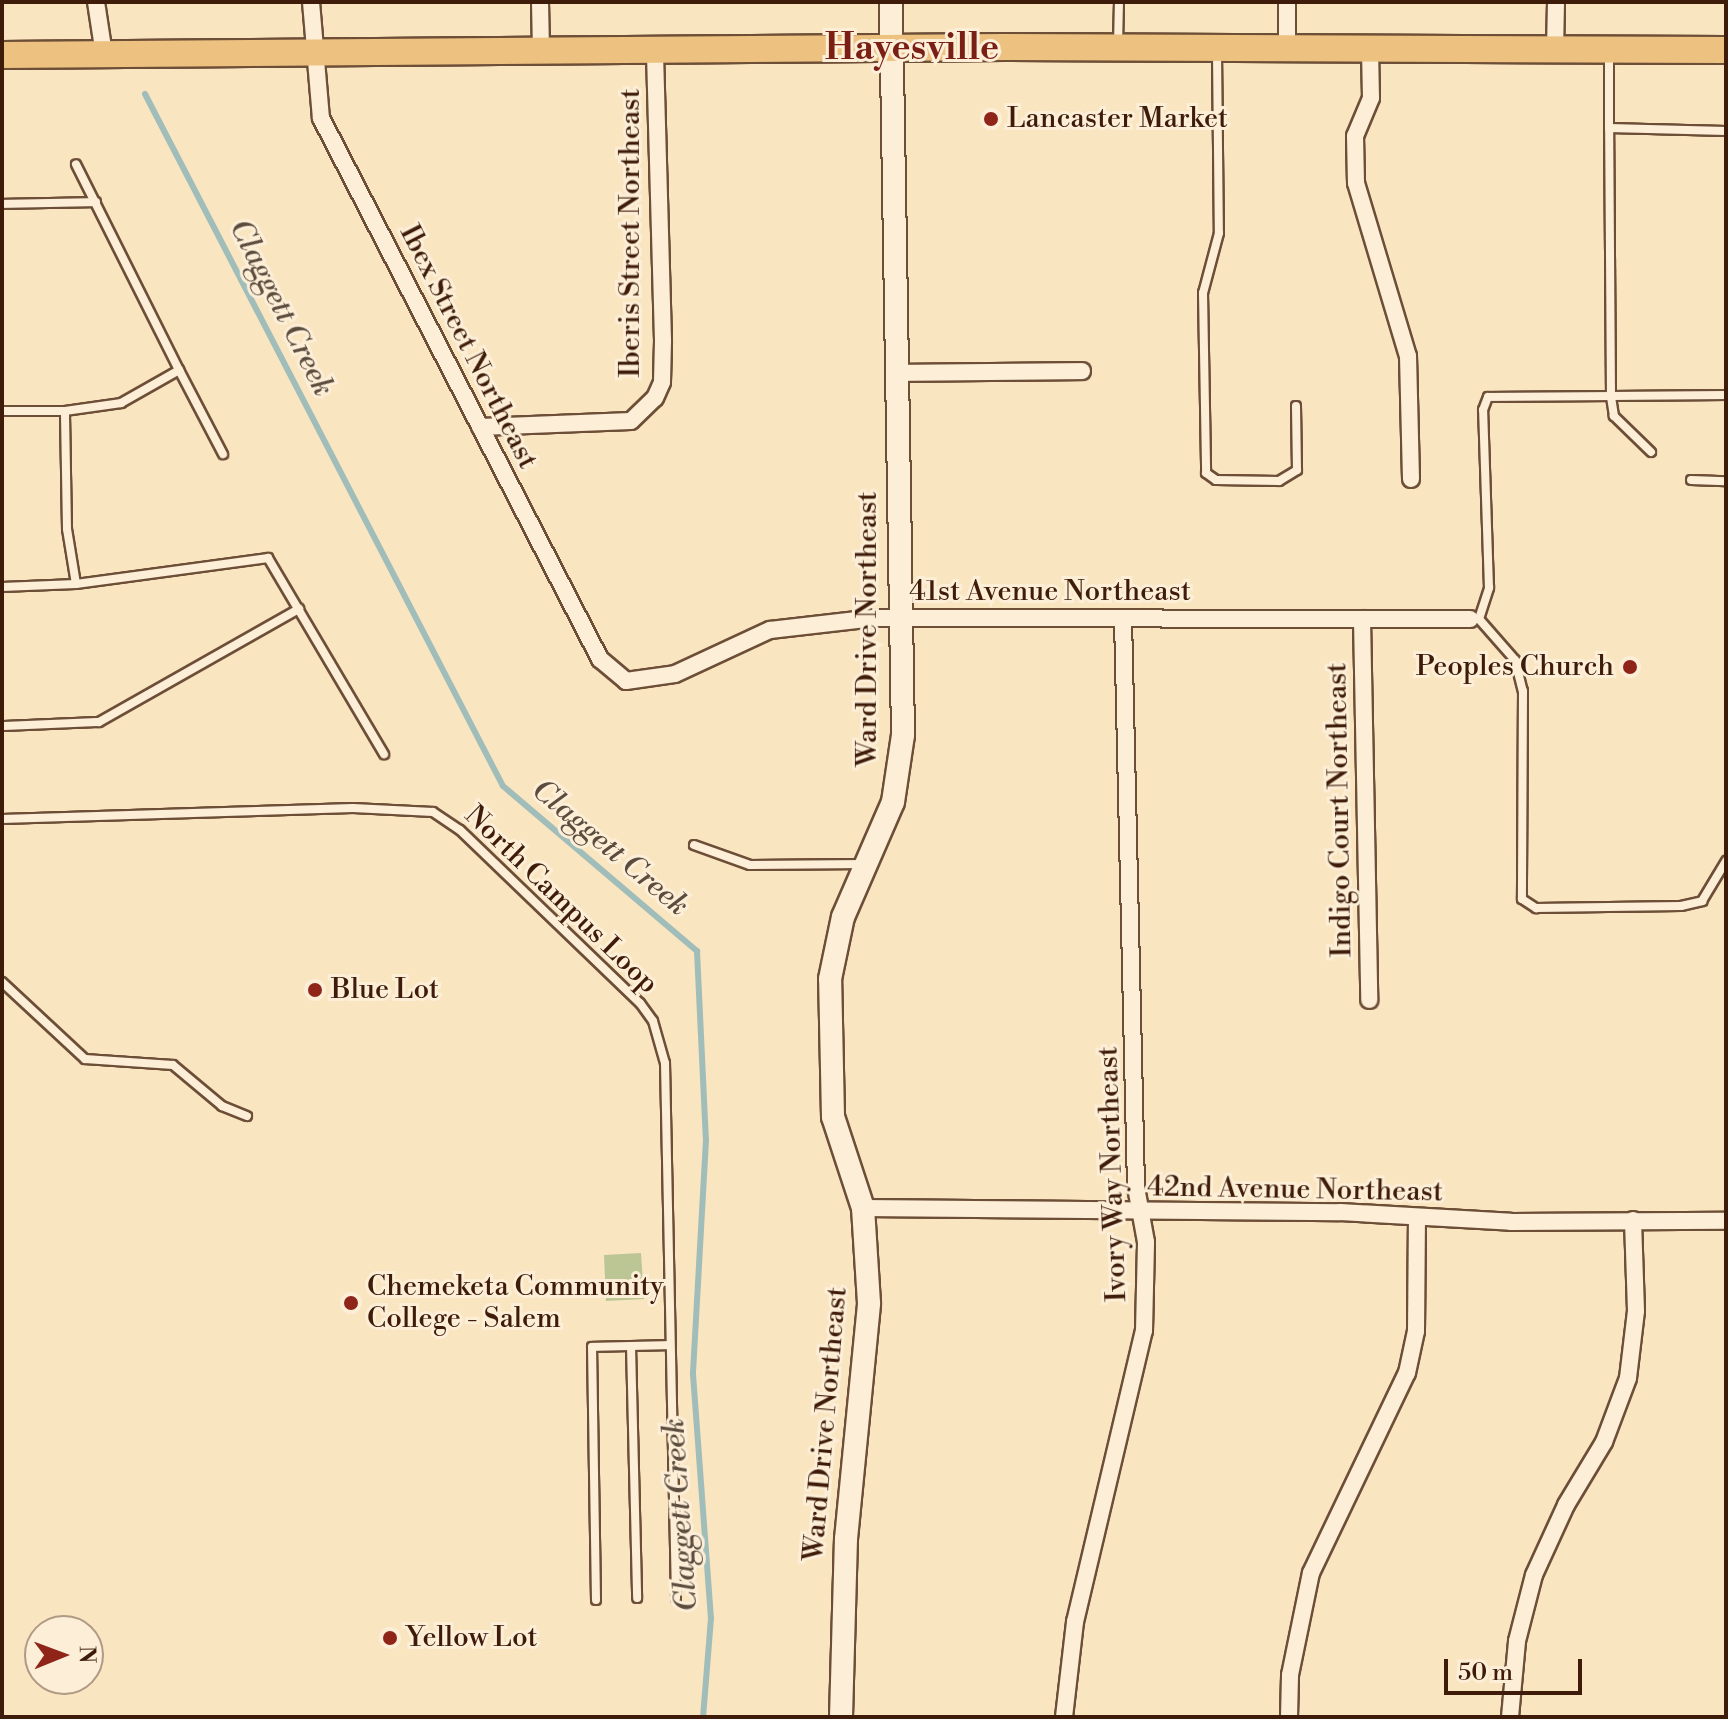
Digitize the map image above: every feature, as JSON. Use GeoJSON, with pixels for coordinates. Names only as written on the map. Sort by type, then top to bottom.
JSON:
{"type":"FeatureCollection","features":[{"type":"Feature","properties":{"kind":"main road"},"geometry":{"type":"LineString","coordinates":[[2,55],[893,48],[1726,50]]}},
{"type":"Feature","properties":{"kind":"street"},"geometry":{"type":"LineString","coordinates":[[96,2],[104,54]]}},
{"type":"Feature","properties":{"kind":"street","name":"Ibex Street Northeast"},"geometry":{"type":"LineString","coordinates":[[311,2],[312,53],[321,118],[600,659],[626,681],[642,682]]}},
{"type":"Feature","properties":{"kind":"street"},"geometry":{"type":"LineString","coordinates":[[540,2],[541,51]]}},
{"type":"Feature","properties":{"kind":"street","name":"Ward Drive Northeast"},"geometry":{"type":"LineString","coordinates":[[841,1717],[847,1524],[868,1338],[863,1208],[833,1117],[830,979],[843,917],[893,802],[900,768],[901,618],[891,2]]}},
{"type":"Feature","properties":{"kind":"street"},"geometry":{"type":"LineString","coordinates":[[1287,2],[1287,48]]}},
{"type":"Feature","properties":{"kind":"street"},"geometry":{"type":"LineString","coordinates":[[1555,50],[1556,2]]}},
{"type":"Feature","properties":{"kind":"street","name":"Iberis Street Northeast"},"geometry":{"type":"LineString","coordinates":[[480,427],[614,423],[645,413],[662,382],[655,50]]}},
{"type":"Feature","properties":{"kind":"street"},"geometry":{"type":"LineString","coordinates":[[1370,50],[1371,98],[1355,136],[1356,183],[1408,356],[1411,479]]}},
{"type":"Feature","properties":{"kind":"street"},"geometry":{"type":"LineString","coordinates":[[898,373],[1082,371]]}},
{"type":"Feature","properties":{"kind":"street","name":"41st Avenue Northeast"},"geometry":{"type":"LineString","coordinates":[[642,682],[675,674],[770,630],[901,618],[1474,619]]}},
{"type":"Feature","properties":{"kind":"street","name":"Ivory Way Northeast"},"geometry":{"type":"LineString","coordinates":[[1064,1717],[1075,1622],[1140,1359],[1146,1242],[1136,1187],[1123,619]]}},
{"type":"Feature","properties":{"kind":"street","name":"Indigo Court Northeast"},"geometry":{"type":"LineString","coordinates":[[1362,619],[1369,1000]]}},
{"type":"Feature","properties":{"kind":"street","name":"42nd Avenue Northeast"},"geometry":{"type":"LineString","coordinates":[[863,1208],[1726,1221]]}},
{"type":"Feature","properties":{"kind":"street"},"geometry":{"type":"LineString","coordinates":[[1289,1717],[1292,1663],[1311,1573],[1407,1373],[1416,1331],[1417,1217]]}},
{"type":"Feature","properties":{"kind":"street"},"geometry":{"type":"LineString","coordinates":[[1510,1717],[1517,1641],[1534,1575],[1614,1422],[1628,1378],[1636,1311],[1633,1220]]}},
{"type":"Feature","properties":{"kind":"lane"},"geometry":{"type":"LineString","coordinates":[[1118,48],[1119,2]]}},
{"type":"Feature","properties":{"kind":"lane"},"geometry":{"type":"LineString","coordinates":[[1217,48],[1219,233],[1203,293],[1206,473],[1216,480],[1279,481],[1297,470],[1296,406]]}},
{"type":"Feature","properties":{"kind":"lane"},"geometry":{"type":"LineString","coordinates":[[1609,50],[1611,396],[1614,416],[1651,452]]}},
{"type":"Feature","properties":{"kind":"lane"},"geometry":{"type":"LineString","coordinates":[[1609,128],[1726,131]]}},
{"type":"Feature","properties":{"kind":"lane"},"geometry":{"type":"LineString","coordinates":[[76,164],[223,454]]}},
{"type":"Feature","properties":{"kind":"lane"},"geometry":{"type":"LineString","coordinates":[[2,204],[96,202]]}},
{"type":"Feature","properties":{"kind":"lane"},"geometry":{"type":"LineString","coordinates":[[2,411],[65,411],[121,403],[179,370]]}},
{"type":"Feature","properties":{"kind":"lane"},"geometry":{"type":"LineString","coordinates":[[1726,395],[1488,397],[1483,410],[1489,588],[1474,619],[1515,660],[1523,691],[1522,899],[1536,908],[1681,906],[1702,901],[1726,861]]}},
{"type":"Feature","properties":{"kind":"lane"},"geometry":{"type":"LineString","coordinates":[[65,411],[67,529],[76,584]]}},
{"type":"Feature","properties":{"kind":"lane"},"geometry":{"type":"LineString","coordinates":[[1691,480],[1726,481]]}},
{"type":"Feature","properties":{"kind":"lane"},"geometry":{"type":"LineString","coordinates":[[2,587],[76,584],[268,558],[384,754]]}},
{"type":"Feature","properties":{"kind":"lane"},"geometry":{"type":"LineString","coordinates":[[2,726],[99,722],[299,609]]}},
{"type":"Feature","properties":{"kind":"lane","name":"North Campus Loop"},"geometry":{"type":"LineString","coordinates":[[2,819],[415,808],[450,821],[653,1021],[665,1063],[676,1598]]}},
{"type":"Feature","properties":{"kind":"lane"},"geometry":{"type":"LineString","coordinates":[[694,845],[750,865],[865,864]]}},
{"type":"Feature","properties":{"kind":"lane"},"geometry":{"type":"LineString","coordinates":[[2,982],[85,1059],[173,1065],[222,1106],[247,1116]]}},
{"type":"Feature","properties":{"kind":"lane"},"geometry":{"type":"LineString","coordinates":[[596,1600],[592,1347],[669,1345]]}},
{"type":"Feature","properties":{"kind":"lane"},"geometry":{"type":"LineString","coordinates":[[631,1346],[637,1598]]}},
{"type":"Feature","properties":{"kind":"green space"},"geometry":{"type":"Polygon","coordinates":[[[641,1253],[644,1299],[606,1301],[604,1255],[641,1253]]]}},
{"type":"Feature","properties":{"kind":"waterway","name":"Claggett Creek"},"geometry":{"type":"LineString","coordinates":[[145,94],[503,786],[697,951],[706,1140],[693,1374],[711,1618],[703,1717]]}},
{"type":"Feature","properties":{"kind":"place","name":"Lancaster Market"},"geometry":{"type":"Point","coordinates":[991,119]}},
{"type":"Feature","properties":{"kind":"place","name":"Peoples Church"},"geometry":{"type":"Point","coordinates":[1630,667]}},
{"type":"Feature","properties":{"kind":"place","name":"Blue Lot"},"geometry":{"type":"Point","coordinates":[315,990]}},
{"type":"Feature","properties":{"kind":"place","name":"Chemeketa Community College - Salem"},"geometry":{"type":"Point","coordinates":[351,1303]}},
{"type":"Feature","properties":{"kind":"place","name":"Yellow Lot"},"geometry":{"type":"Point","coordinates":[390,1638]}},
{"type":"Feature","properties":{"kind":"district","name":"Hayesville"},"geometry":{"type":"Point","coordinates":[912,49]}}]}
